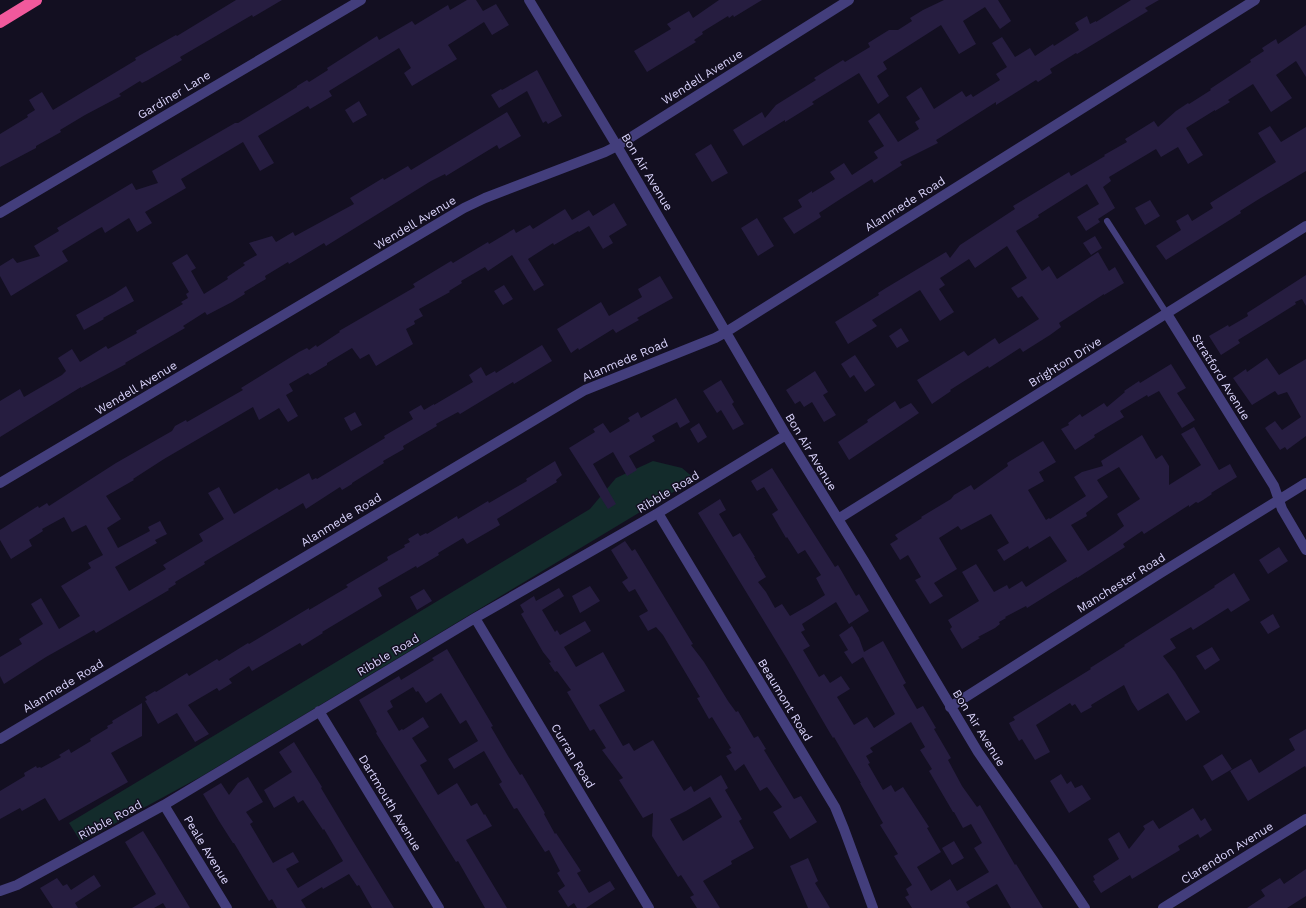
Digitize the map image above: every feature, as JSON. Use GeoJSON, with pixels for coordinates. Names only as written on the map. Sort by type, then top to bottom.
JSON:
{"type":"FeatureCollection","features":[{"type":"Feature","properties":{"kind":"highway"},"geometry":{"type":"LineString","coordinates":[[0,22],[36,0]]}},
{"type":"Feature","properties":{"kind":"street","name":"Gardiner Lane"},"geometry":{"type":"LineString","coordinates":[[0,213],[361,0]]}},
{"type":"Feature","properties":{"kind":"street","name":"Bon Air Avenue"},"geometry":{"type":"LineString","coordinates":[[529,0],[617,146],[786,435],[950,707],[978,752],[1085,908]]}},
{"type":"Feature","properties":{"kind":"street","name":"Wendell Avenue"},"geometry":{"type":"LineString","coordinates":[[0,483],[464,208],[485,198],[617,146],[849,0]]}},
{"type":"Feature","properties":{"kind":"street","name":"Alanmede Road"},"geometry":{"type":"LineString","coordinates":[[0,739],[585,390],[715,338],[726,332],[1255,0]]}},
{"type":"Feature","properties":{"kind":"street","name":"Brighton Drive"},"geometry":{"type":"LineString","coordinates":[[838,520],[1306,226]]}},
{"type":"Feature","properties":{"kind":"street","name":"Stratford Avenue"},"geometry":{"type":"LineString","coordinates":[[1167,314],[1274,486],[1282,509],[1306,550]]}},
{"type":"Feature","properties":{"kind":"street","name":"Ribble Road"},"geometry":{"type":"LineString","coordinates":[[0,891],[17,885],[164,805],[475,618],[658,513],[786,435]]}},
{"type":"Feature","properties":{"kind":"street","name":"Manchester Road"},"geometry":{"type":"LineString","coordinates":[[950,707],[1306,483]]}},
{"type":"Feature","properties":{"kind":"street","name":"Beaumont Road"},"geometry":{"type":"LineString","coordinates":[[658,513],[835,807],[873,908]]}},
{"type":"Feature","properties":{"kind":"street","name":"Curran Road"},"geometry":{"type":"LineString","coordinates":[[475,618],[649,908]]}},
{"type":"Feature","properties":{"kind":"street","name":"Dartmouth Avenue"},"geometry":{"type":"LineString","coordinates":[[319,711],[439,908]]}},
{"type":"Feature","properties":{"kind":"street","name":"Peale Avenue"},"geometry":{"type":"LineString","coordinates":[[164,805],[227,908]]}},
{"type":"Feature","properties":{"kind":"street","name":"Clarendon Avenue"},"geometry":{"type":"LineString","coordinates":[[1163,908],[1306,820]]}},
{"type":"Feature","properties":{"kind":"lane","name":"Stratford Avenue"},"geometry":{"type":"LineString","coordinates":[[1107,221],[1167,314]]}},
{"type":"Feature","properties":{"kind":"green space"},"geometry":{"type":"Polygon","coordinates":[[[653,461],[682,468],[695,479],[202,776],[81,842],[69,823],[590,509],[616,478],[653,461]]]}},
{"type":"Feature","properties":{"kind":"building"},"geometry":{"type":"Polygon","coordinates":[[[236,0],[282,0],[253,17],[252,15],[180,57],[182,60],[142,83],[140,81],[119,94],[121,96],[60,130],[61,132],[36,146],[36,148],[0,167],[0,134],[28,117],[27,115],[35,110],[29,100],[42,92],[53,110],[136,60],[135,58],[176,35],[177,36],[236,0]]]}},
{"type":"Feature","properties":{"kind":"building"},"geometry":{"type":"Polygon","coordinates":[[[467,0],[476,0],[483,11],[496,4],[509,25],[492,35],[484,22],[448,45],[457,59],[412,86],[404,73],[411,68],[399,48],[329,91],[332,96],[310,109],[308,106],[258,136],[274,163],[260,171],[243,142],[181,179],[186,188],[145,212],[152,223],[137,232],[129,218],[105,233],[102,227],[98,229],[62,251],[68,261],[11,296],[0,276],[0,266],[13,258],[17,263],[40,256],[34,246],[59,231],[57,228],[132,183],[136,190],[158,183],[152,171],[235,123],[238,123],[307,80],[309,82],[328,70],[327,68],[377,36],[379,40],[412,21],[415,25],[448,5],[450,10],[467,0]]]}},
{"type":"Feature","properties":{"kind":"building"},"geometry":{"type":"Polygon","coordinates":[[[719,0],[762,0],[734,17],[733,15],[729,18],[728,16],[702,32],[703,34],[694,40],[696,42],[647,72],[634,51],[671,29],[667,24],[689,11],[693,18],[719,0]]]}},
{"type":"Feature","properties":{"kind":"building"},"geometry":{"type":"Polygon","coordinates":[[[944,0],[998,0],[1011,21],[1000,29],[985,7],[963,21],[976,44],[959,54],[941,25],[883,62],[887,69],[877,76],[889,96],[878,104],[859,73],[812,102],[814,104],[743,146],[733,130],[762,112],[765,118],[776,105],[816,80],[814,78],[843,60],[845,62],[870,47],[868,43],[889,30],[898,30],[912,21],[910,18],[944,0]]]}},
{"type":"Feature","properties":{"kind":"building"},"geometry":{"type":"Polygon","coordinates":[[[1131,0],[1159,0],[1145,8],[1148,11],[1050,69],[1052,73],[1038,82],[1036,80],[996,105],[996,102],[936,140],[938,143],[900,162],[902,165],[874,183],[872,179],[842,198],[819,213],[821,217],[794,234],[783,218],[802,207],[798,200],[835,179],[830,172],[844,163],[852,175],[878,158],[874,152],[884,146],[868,121],[879,113],[898,142],[919,129],[915,122],[920,119],[906,97],[921,87],[934,109],[962,91],[966,97],[971,94],[973,97],[1000,80],[996,74],[1007,67],[992,43],[1002,37],[1015,57],[1030,48],[1035,56],[1079,30],[1075,23],[1087,16],[1090,24],[1096,22],[1131,0]]]}},
{"type":"Feature","properties":{"kind":"building"},"geometry":{"type":"Polygon","coordinates":[[[1306,25],[1306,77],[1296,61],[1276,75],[1292,98],[1271,112],[1253,84],[1228,100],[1230,102],[1186,128],[1203,155],[1188,164],[1178,147],[1161,157],[1156,149],[1109,177],[1111,181],[1103,187],[1115,208],[1098,219],[1100,222],[1086,231],[1077,217],[1099,204],[1087,184],[1016,231],[1042,271],[1049,266],[1057,279],[1098,252],[1109,271],[1115,267],[1124,283],[1059,323],[1061,327],[1050,335],[1023,352],[1020,348],[989,368],[988,366],[950,390],[951,391],[932,404],[917,380],[964,351],[968,356],[995,338],[999,344],[1039,319],[1022,296],[1018,298],[1011,288],[1027,278],[1007,246],[975,268],[969,259],[940,278],[945,285],[939,289],[954,312],[940,321],[920,290],[872,320],[877,326],[848,344],[835,322],[879,295],[878,293],[946,252],[950,258],[960,245],[1015,209],[1013,206],[1069,172],[1071,176],[1105,156],[1104,155],[1127,142],[1125,139],[1154,121],[1158,127],[1176,111],[1211,90],[1210,89],[1251,62],[1250,60],[1264,51],[1262,48],[1276,39],[1278,44],[1306,25]]]}},
{"type":"Feature","properties":{"kind":"building"},"geometry":{"type":"Polygon","coordinates":[[[537,70],[562,116],[548,124],[546,121],[543,123],[527,91],[499,108],[491,95],[537,70]]]}},
{"type":"Feature","properties":{"kind":"building"},"geometry":{"type":"Polygon","coordinates":[[[359,101],[367,115],[353,123],[345,110],[359,101]]]}},
{"type":"Feature","properties":{"kind":"building"},"geometry":{"type":"Polygon","coordinates":[[[507,112],[521,136],[499,149],[497,145],[446,176],[445,174],[431,181],[326,246],[324,243],[289,264],[288,262],[265,276],[266,279],[244,292],[245,294],[232,302],[207,315],[205,312],[183,326],[185,328],[125,363],[126,364],[81,387],[0,437],[0,401],[20,389],[24,397],[62,375],[66,371],[58,358],[72,349],[80,362],[106,346],[108,349],[137,333],[136,331],[183,304],[181,302],[188,298],[186,294],[189,292],[172,263],[187,254],[196,268],[191,271],[204,294],[228,279],[227,277],[245,265],[243,263],[257,255],[249,243],[272,236],[276,242],[293,232],[295,236],[354,204],[350,198],[383,178],[384,180],[408,166],[411,170],[507,112]]]}},
{"type":"Feature","properties":{"kind":"building"},"geometry":{"type":"Polygon","coordinates":[[[1270,126],[1281,142],[1306,127],[1306,171],[1240,211],[1241,213],[1166,260],[1156,246],[1181,230],[1176,221],[1188,214],[1192,221],[1213,208],[1210,203],[1276,162],[1258,133],[1270,126]]]}},
{"type":"Feature","properties":{"kind":"building"},"geometry":{"type":"Polygon","coordinates":[[[711,144],[728,173],[712,182],[695,154],[711,144]]]}},
{"type":"Feature","properties":{"kind":"building"},"geometry":{"type":"Polygon","coordinates":[[[1150,200],[1160,216],[1145,225],[1135,208],[1150,200]]]}},
{"type":"Feature","properties":{"kind":"building"},"geometry":{"type":"Polygon","coordinates":[[[614,203],[627,225],[609,236],[613,243],[603,249],[589,226],[554,245],[553,243],[528,259],[544,285],[534,291],[512,255],[488,271],[485,267],[461,281],[462,283],[449,291],[450,292],[419,309],[423,316],[414,321],[415,324],[406,329],[413,344],[376,366],[369,354],[360,359],[352,348],[310,375],[308,373],[289,384],[293,391],[286,395],[298,416],[288,422],[279,408],[259,420],[253,407],[164,459],[133,479],[134,480],[106,496],[121,519],[107,528],[118,548],[150,531],[148,527],[160,521],[167,534],[155,540],[157,543],[115,567],[129,591],[166,569],[163,565],[203,541],[199,534],[224,519],[208,493],[219,487],[234,514],[277,488],[279,490],[309,473],[312,480],[317,479],[385,438],[384,436],[413,419],[409,412],[421,405],[424,410],[473,382],[469,375],[481,367],[486,376],[495,371],[496,373],[542,345],[552,361],[514,384],[513,382],[460,414],[458,412],[436,424],[437,426],[403,446],[404,449],[383,461],[384,463],[352,484],[342,490],[340,487],[306,509],[303,503],[204,562],[205,564],[175,582],[176,584],[168,589],[169,590],[96,633],[94,630],[46,657],[4,684],[0,676],[0,657],[22,644],[19,639],[43,624],[31,604],[41,598],[59,629],[80,616],[61,586],[91,568],[88,563],[103,555],[86,525],[72,532],[64,517],[42,529],[43,531],[29,540],[32,546],[11,559],[0,540],[0,530],[38,506],[39,508],[47,503],[49,506],[116,463],[172,431],[175,426],[186,420],[187,422],[243,390],[241,388],[299,352],[307,348],[309,350],[316,345],[317,347],[340,332],[339,331],[415,287],[413,284],[451,261],[453,263],[488,242],[489,244],[514,229],[516,233],[530,225],[533,229],[565,209],[572,220],[589,210],[593,216],[614,203]]]}},
{"type":"Feature","properties":{"kind":"building"},"geometry":{"type":"Polygon","coordinates":[[[757,218],[774,246],[758,256],[741,228],[757,218]]]}},
{"type":"Feature","properties":{"kind":"building"},"geometry":{"type":"Polygon","coordinates":[[[1095,236],[1102,248],[1091,255],[1083,243],[1095,236]]]}},
{"type":"Feature","properties":{"kind":"building"},"geometry":{"type":"Polygon","coordinates":[[[1306,275],[1306,306],[1302,299],[1295,302],[1296,304],[1238,340],[1240,343],[1221,355],[1209,336],[1248,316],[1247,313],[1306,275]]]}},
{"type":"Feature","properties":{"kind":"building"},"geometry":{"type":"Polygon","coordinates":[[[660,276],[673,298],[637,318],[639,320],[616,333],[613,329],[579,350],[578,348],[571,353],[557,329],[601,302],[609,316],[642,297],[638,289],[660,276]]]}},
{"type":"Feature","properties":{"kind":"building"},"geometry":{"type":"Polygon","coordinates":[[[504,285],[513,299],[503,305],[494,291],[504,285]]]}},
{"type":"Feature","properties":{"kind":"building"},"geometry":{"type":"Polygon","coordinates":[[[126,286],[134,301],[84,330],[76,315],[126,286]]]}},
{"type":"Feature","properties":{"kind":"building"},"geometry":{"type":"Polygon","coordinates":[[[901,328],[909,341],[897,348],[889,336],[901,328]]]}},
{"type":"Feature","properties":{"kind":"building"},"geometry":{"type":"Polygon","coordinates":[[[855,355],[875,385],[865,392],[854,375],[850,378],[841,364],[855,355]]]}},
{"type":"Feature","properties":{"kind":"building"},"geometry":{"type":"Polygon","coordinates":[[[1267,358],[1279,375],[1306,359],[1306,436],[1287,450],[1285,447],[1280,450],[1265,428],[1275,421],[1282,430],[1301,417],[1287,392],[1278,395],[1275,391],[1252,405],[1233,378],[1246,369],[1247,372],[1267,358]]]}},
{"type":"Feature","properties":{"kind":"building"},"geometry":{"type":"Polygon","coordinates":[[[1171,364],[1186,388],[1177,393],[1195,420],[1182,428],[1159,391],[1148,397],[1147,395],[1120,411],[1124,417],[1094,435],[1095,437],[1075,450],[1061,429],[1069,425],[1068,423],[1080,414],[1082,417],[1104,403],[1107,407],[1125,392],[1124,391],[1171,364]]]}},
{"type":"Feature","properties":{"kind":"building"},"geometry":{"type":"Polygon","coordinates":[[[815,371],[828,392],[823,395],[836,415],[824,422],[812,402],[804,407],[800,401],[795,404],[786,390],[815,371]]]}},
{"type":"Feature","properties":{"kind":"building"},"geometry":{"type":"Polygon","coordinates":[[[721,380],[734,402],[732,404],[744,424],[733,430],[721,410],[717,413],[703,391],[721,380]]]}},
{"type":"Feature","properties":{"kind":"building"},"geometry":{"type":"Polygon","coordinates":[[[676,398],[690,422],[680,428],[677,422],[652,436],[655,441],[629,456],[637,470],[627,476],[613,452],[593,464],[616,504],[608,509],[569,448],[595,432],[593,429],[603,423],[610,433],[630,421],[628,418],[638,412],[641,418],[676,398]]]}},
{"type":"Feature","properties":{"kind":"building"},"geometry":{"type":"Polygon","coordinates":[[[895,401],[900,409],[911,403],[919,413],[849,460],[838,442],[868,422],[867,420],[895,401]]]}},
{"type":"Feature","properties":{"kind":"building"},"geometry":{"type":"Polygon","coordinates":[[[355,412],[362,425],[351,431],[344,418],[355,412]]]}},
{"type":"Feature","properties":{"kind":"building"},"geometry":{"type":"Polygon","coordinates":[[[699,423],[707,437],[698,443],[690,429],[699,423]]]}},
{"type":"Feature","properties":{"kind":"building"},"geometry":{"type":"Polygon","coordinates":[[[1194,427],[1219,470],[1230,464],[1237,477],[1211,493],[1212,494],[1203,500],[1198,503],[1196,502],[1189,507],[1189,505],[1144,534],[1142,531],[1123,544],[1125,547],[1027,608],[1026,606],[1005,617],[1006,618],[999,622],[1000,624],[995,628],[978,637],[980,638],[962,649],[950,629],[952,627],[948,620],[979,601],[962,572],[976,564],[994,592],[1007,585],[1009,589],[1022,581],[1026,587],[1067,561],[1050,536],[1029,549],[1028,546],[1004,561],[997,550],[1009,543],[991,514],[961,530],[958,526],[939,538],[957,569],[934,583],[943,596],[930,604],[915,580],[921,577],[908,555],[900,560],[890,544],[898,539],[895,535],[922,518],[921,517],[971,485],[974,490],[1008,466],[1007,463],[1043,441],[1056,462],[1039,472],[1044,481],[1028,490],[1046,520],[1049,518],[1050,519],[1086,496],[1074,477],[1082,472],[1103,466],[1101,461],[1142,435],[1156,459],[1162,455],[1169,466],[1169,485],[1201,465],[1181,434],[1194,427]],[[1119,467],[1097,480],[1108,497],[1086,513],[1087,516],[1071,525],[1088,551],[1124,526],[1117,514],[1140,499],[1119,467]]]}},
{"type":"Feature","properties":{"kind":"building"},"geometry":{"type":"Polygon","coordinates":[[[555,461],[562,475],[556,480],[557,482],[497,519],[500,525],[467,544],[463,538],[417,568],[416,566],[378,588],[382,596],[322,632],[323,633],[302,646],[300,643],[252,671],[249,666],[229,679],[232,683],[219,691],[217,688],[188,705],[209,734],[195,742],[177,713],[158,724],[145,701],[147,700],[145,697],[187,673],[189,676],[217,659],[219,661],[309,608],[309,610],[348,587],[346,585],[388,560],[387,557],[405,547],[404,545],[410,542],[408,539],[418,533],[420,536],[426,533],[427,534],[457,516],[458,519],[488,501],[489,503],[527,481],[526,479],[555,461]]]}},
{"type":"Feature","properties":{"kind":"building"},"geometry":{"type":"Polygon","coordinates":[[[772,468],[835,567],[838,565],[856,596],[859,594],[869,611],[849,624],[836,602],[802,624],[805,630],[801,632],[810,646],[803,650],[819,677],[824,674],[830,683],[841,676],[850,689],[837,697],[854,725],[867,717],[874,728],[895,714],[863,657],[852,664],[844,652],[848,650],[839,635],[852,626],[859,638],[864,652],[883,641],[906,683],[903,685],[917,709],[923,706],[936,728],[934,729],[951,758],[948,760],[962,786],[977,807],[980,805],[1015,865],[1016,864],[1043,908],[1011,908],[997,884],[966,902],[970,908],[912,908],[905,897],[909,895],[906,889],[912,885],[894,856],[898,854],[880,825],[883,823],[834,737],[833,738],[787,659],[698,513],[720,499],[726,510],[719,514],[733,537],[740,533],[755,557],[766,577],[758,582],[766,592],[775,608],[782,604],[790,616],[811,604],[825,595],[816,578],[821,575],[805,550],[798,554],[787,537],[786,538],[772,514],[778,510],[764,487],[757,491],[751,481],[772,468]],[[911,722],[870,748],[873,752],[866,756],[870,763],[868,764],[883,790],[891,785],[895,792],[903,787],[929,827],[927,828],[941,852],[917,867],[931,891],[950,879],[957,891],[989,872],[974,848],[982,843],[971,824],[963,828],[929,771],[932,769],[920,750],[925,747],[911,722]]]}},
{"type":"Feature","properties":{"kind":"building"},"geometry":{"type":"Polygon","coordinates":[[[625,541],[632,551],[635,549],[693,644],[691,645],[704,662],[728,701],[736,712],[738,711],[754,738],[758,736],[766,749],[764,750],[794,799],[801,796],[817,822],[790,839],[773,812],[782,807],[767,787],[760,791],[744,764],[735,771],[726,756],[732,753],[729,749],[731,748],[712,717],[709,719],[697,698],[700,697],[663,635],[656,627],[648,631],[639,616],[648,611],[635,589],[629,592],[622,582],[628,578],[611,550],[625,541]]]}},
{"type":"Feature","properties":{"kind":"building"},"geometry":{"type":"Polygon","coordinates":[[[1279,547],[1288,561],[1268,574],[1259,560],[1279,547]]]}},
{"type":"Feature","properties":{"kind":"building"},"geometry":{"type":"Polygon","coordinates":[[[1234,573],[1250,600],[1231,612],[1228,608],[1193,630],[1191,627],[1170,639],[1176,648],[1163,656],[1200,712],[1186,721],[1168,693],[1138,711],[1124,685],[1091,705],[1092,707],[1081,713],[1075,704],[1072,706],[1070,703],[1036,725],[1050,752],[1035,760],[1022,739],[1019,741],[1012,729],[1009,723],[1015,720],[1013,717],[1091,669],[1090,668],[1125,646],[1124,645],[1215,587],[1214,586],[1234,573]]]}},
{"type":"Feature","properties":{"kind":"building"},"geometry":{"type":"Polygon","coordinates":[[[590,586],[600,601],[580,613],[572,596],[590,586]]]}},
{"type":"Feature","properties":{"kind":"building"},"geometry":{"type":"Polygon","coordinates":[[[559,588],[564,596],[542,610],[555,632],[557,630],[560,635],[585,621],[591,631],[564,647],[576,667],[603,652],[625,691],[599,705],[623,746],[629,743],[634,751],[653,740],[684,791],[691,786],[694,792],[721,775],[728,788],[725,790],[742,819],[739,821],[754,848],[731,861],[732,864],[703,881],[720,908],[697,908],[690,897],[694,895],[681,875],[678,877],[652,836],[653,813],[643,818],[619,780],[623,778],[602,750],[606,748],[594,729],[590,731],[567,692],[571,690],[549,663],[551,662],[543,652],[521,614],[524,612],[520,605],[534,596],[536,601],[559,588]],[[710,797],[670,819],[683,841],[722,817],[710,797]]]}},
{"type":"Feature","properties":{"kind":"building"},"geometry":{"type":"Polygon","coordinates":[[[424,589],[432,601],[417,610],[410,597],[424,589]]]}},
{"type":"Feature","properties":{"kind":"building"},"geometry":{"type":"Polygon","coordinates":[[[1273,614],[1280,627],[1268,634],[1260,622],[1273,614]]]}},
{"type":"Feature","properties":{"kind":"building"},"geometry":{"type":"Polygon","coordinates":[[[1212,647],[1220,660],[1205,670],[1196,656],[1212,647]]]}},
{"type":"Feature","properties":{"kind":"building"},"geometry":{"type":"Polygon","coordinates":[[[447,649],[493,726],[491,727],[508,756],[520,775],[522,774],[545,813],[544,814],[555,834],[556,833],[581,871],[577,873],[589,893],[610,881],[615,889],[586,908],[577,908],[574,903],[568,907],[558,891],[565,886],[557,873],[560,871],[549,850],[545,852],[517,808],[514,809],[499,784],[502,782],[484,751],[454,769],[448,759],[478,741],[466,720],[460,724],[441,693],[426,703],[418,691],[416,692],[413,687],[390,701],[393,707],[387,711],[399,731],[423,717],[429,727],[412,738],[427,761],[420,765],[438,795],[457,783],[471,806],[477,803],[484,815],[485,814],[492,826],[466,840],[507,908],[485,908],[458,861],[456,862],[376,733],[377,732],[359,700],[399,676],[401,680],[434,660],[432,658],[447,649]]]}},
{"type":"Feature","properties":{"kind":"building"},"geometry":{"type":"Polygon","coordinates":[[[142,703],[142,736],[111,753],[128,782],[59,821],[45,798],[22,811],[20,808],[0,819],[0,791],[25,776],[24,773],[36,766],[37,768],[41,768],[61,757],[59,755],[69,749],[71,753],[91,741],[90,739],[108,728],[107,726],[113,723],[112,721],[142,703]]]}},
{"type":"Feature","properties":{"kind":"building"},"geometry":{"type":"Polygon","coordinates":[[[1306,729],[1306,768],[1305,766],[1248,801],[1230,771],[1251,759],[1259,773],[1295,750],[1289,739],[1306,729]]]}},
{"type":"Feature","properties":{"kind":"building"},"geometry":{"type":"Polygon","coordinates":[[[294,742],[394,908],[372,908],[359,885],[357,886],[349,874],[323,889],[322,887],[301,900],[306,908],[277,908],[272,899],[269,901],[219,821],[203,794],[221,783],[229,795],[238,783],[248,777],[263,802],[246,812],[253,822],[250,824],[273,863],[293,852],[299,862],[286,869],[298,888],[343,861],[324,829],[323,830],[303,800],[298,803],[294,796],[274,808],[264,790],[292,772],[279,752],[294,742]]]}},
{"type":"Feature","properties":{"kind":"building"},"geometry":{"type":"Polygon","coordinates":[[[1222,754],[1232,769],[1212,781],[1203,766],[1222,754]]]}},
{"type":"Feature","properties":{"kind":"building"},"geometry":{"type":"Polygon","coordinates":[[[1061,774],[1067,784],[1071,781],[1075,788],[1082,785],[1091,799],[1069,813],[1050,781],[1061,774]]]}},
{"type":"Feature","properties":{"kind":"building"},"geometry":{"type":"Polygon","coordinates":[[[1193,808],[1201,821],[1205,818],[1212,830],[1200,838],[1198,834],[1178,846],[1180,850],[1132,879],[1130,875],[1101,893],[1093,881],[1095,880],[1093,876],[1119,859],[1108,839],[1119,832],[1129,849],[1145,829],[1143,826],[1153,820],[1159,829],[1193,808]]]}},
{"type":"Feature","properties":{"kind":"building"},"geometry":{"type":"Polygon","coordinates":[[[143,831],[190,908],[166,908],[163,903],[154,908],[132,908],[156,894],[125,842],[143,831]]]}},
{"type":"Feature","properties":{"kind":"building"},"geometry":{"type":"Polygon","coordinates":[[[954,841],[964,858],[952,865],[942,848],[954,841]]]}},
{"type":"Feature","properties":{"kind":"building"},"geometry":{"type":"Polygon","coordinates":[[[808,858],[818,881],[815,883],[830,908],[808,908],[790,866],[808,858]]]}},
{"type":"Feature","properties":{"kind":"building"},"geometry":{"type":"Polygon","coordinates":[[[1306,869],[1306,896],[1287,908],[1247,908],[1265,896],[1261,890],[1280,878],[1284,884],[1306,869]]]}},
{"type":"Feature","properties":{"kind":"building"},"geometry":{"type":"Polygon","coordinates":[[[94,875],[101,886],[75,903],[78,908],[53,908],[40,888],[57,878],[63,886],[67,884],[71,890],[94,875]]]}}]}
